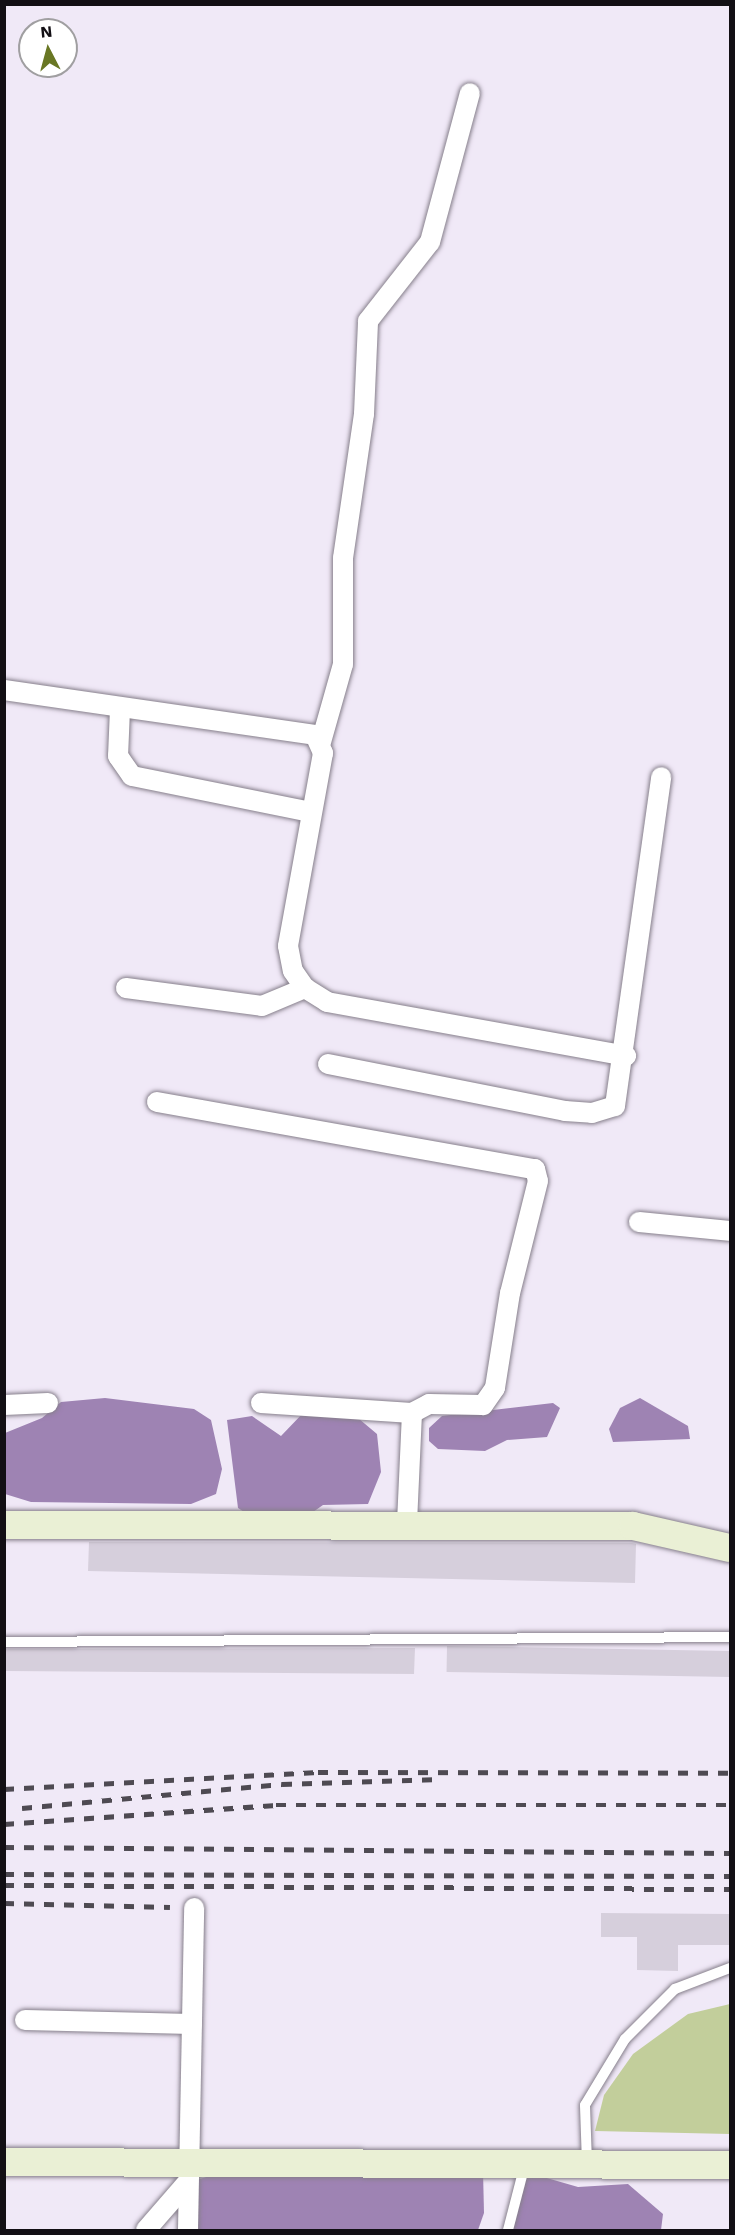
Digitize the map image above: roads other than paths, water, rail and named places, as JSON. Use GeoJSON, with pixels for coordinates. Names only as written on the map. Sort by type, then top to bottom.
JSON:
{"type":"FeatureCollection","features":[{"type":"Feature","properties":{"kind":"main road"},"geometry":{"type":"LineString","coordinates":[[4,1525],[633,1526],[722,1542]]}},
{"type":"Feature","properties":{"kind":"main road"},"geometry":{"type":"LineString","coordinates":[[4,2162],[187,2174],[730,2165]]}},
{"type":"Feature","properties":{"kind":"street"},"geometry":{"type":"LineString","coordinates":[[470,93],[430,242],[368,321],[363,414],[343,558],[343,664],[321,742],[288,946],[293,971],[305,988],[327,1002],[626,1056]]}},
{"type":"Feature","properties":{"kind":"street"},"geometry":{"type":"LineString","coordinates":[[4,690],[120,709],[315,735],[321,742]]}},
{"type":"Feature","properties":{"kind":"street"},"geometry":{"type":"LineString","coordinates":[[120,709],[118,756],[132,776],[311,812]]}},
{"type":"Feature","properties":{"kind":"street"},"geometry":{"type":"LineString","coordinates":[[328,1064],[592,1113],[615,1106],[626,1056],[661,777]]}},
{"type":"Feature","properties":{"kind":"street"},"geometry":{"type":"LineString","coordinates":[[126,988],[262,1006],[305,988]]}},
{"type":"Feature","properties":{"kind":"street"},"geometry":{"type":"LineString","coordinates":[[157,1102],[535,1169],[538,1181],[490,1399],[467,1407],[429,1404],[412,1413],[261,1403]]}},
{"type":"Feature","properties":{"kind":"street"},"geometry":{"type":"LineString","coordinates":[[639,1222],[730,1231]]}},
{"type":"Feature","properties":{"kind":"street"},"geometry":{"type":"LineString","coordinates":[[4,1405],[48,1403]]}},
{"type":"Feature","properties":{"kind":"street"},"geometry":{"type":"LineString","coordinates":[[406,1525],[412,1413]]}},
{"type":"Feature","properties":{"kind":"street"},"geometry":{"type":"LineString","coordinates":[[188,2230],[187,2174],[194,1908]]}},
{"type":"Feature","properties":{"kind":"street"},"geometry":{"type":"LineString","coordinates":[[25,2020],[192,2024]]}},
{"type":"Feature","properties":{"kind":"street"},"geometry":{"type":"LineString","coordinates":[[146,2230],[187,2174]]}},
{"type":"Feature","properties":{"kind":"lane"},"geometry":{"type":"LineString","coordinates":[[4,1642],[730,1637]]}},
{"type":"Feature","properties":{"kind":"lane"},"geometry":{"type":"LineString","coordinates":[[587,2167],[585,2105],[625,2039],[675,1989],[730,1968]]}},
{"type":"Feature","properties":{"kind":"lane"},"geometry":{"type":"LineString","coordinates":[[508,2230],[524,2168]]}},
{"type":"Feature","properties":{"kind":"railway"},"geometry":{"type":"LineString","coordinates":[[4,1789],[318,1772],[730,1773]]}},
{"type":"Feature","properties":{"kind":"railway"},"geometry":{"type":"LineString","coordinates":[[22,1808],[282,1784],[441,1779]]}},
{"type":"Feature","properties":{"kind":"railway"},"geometry":{"type":"LineString","coordinates":[[4,1824],[276,1805],[730,1805]]}},
{"type":"Feature","properties":{"kind":"railway"},"geometry":{"type":"LineString","coordinates":[[4,1847],[730,1853]]}},
{"type":"Feature","properties":{"kind":"railway"},"geometry":{"type":"LineString","coordinates":[[4,1874],[730,1876]]}},
{"type":"Feature","properties":{"kind":"railway"},"geometry":{"type":"LineString","coordinates":[[4,1885],[730,1889]]}},
{"type":"Feature","properties":{"kind":"railway"},"geometry":{"type":"LineString","coordinates":[[4,1903],[170,1907]]}}]}
